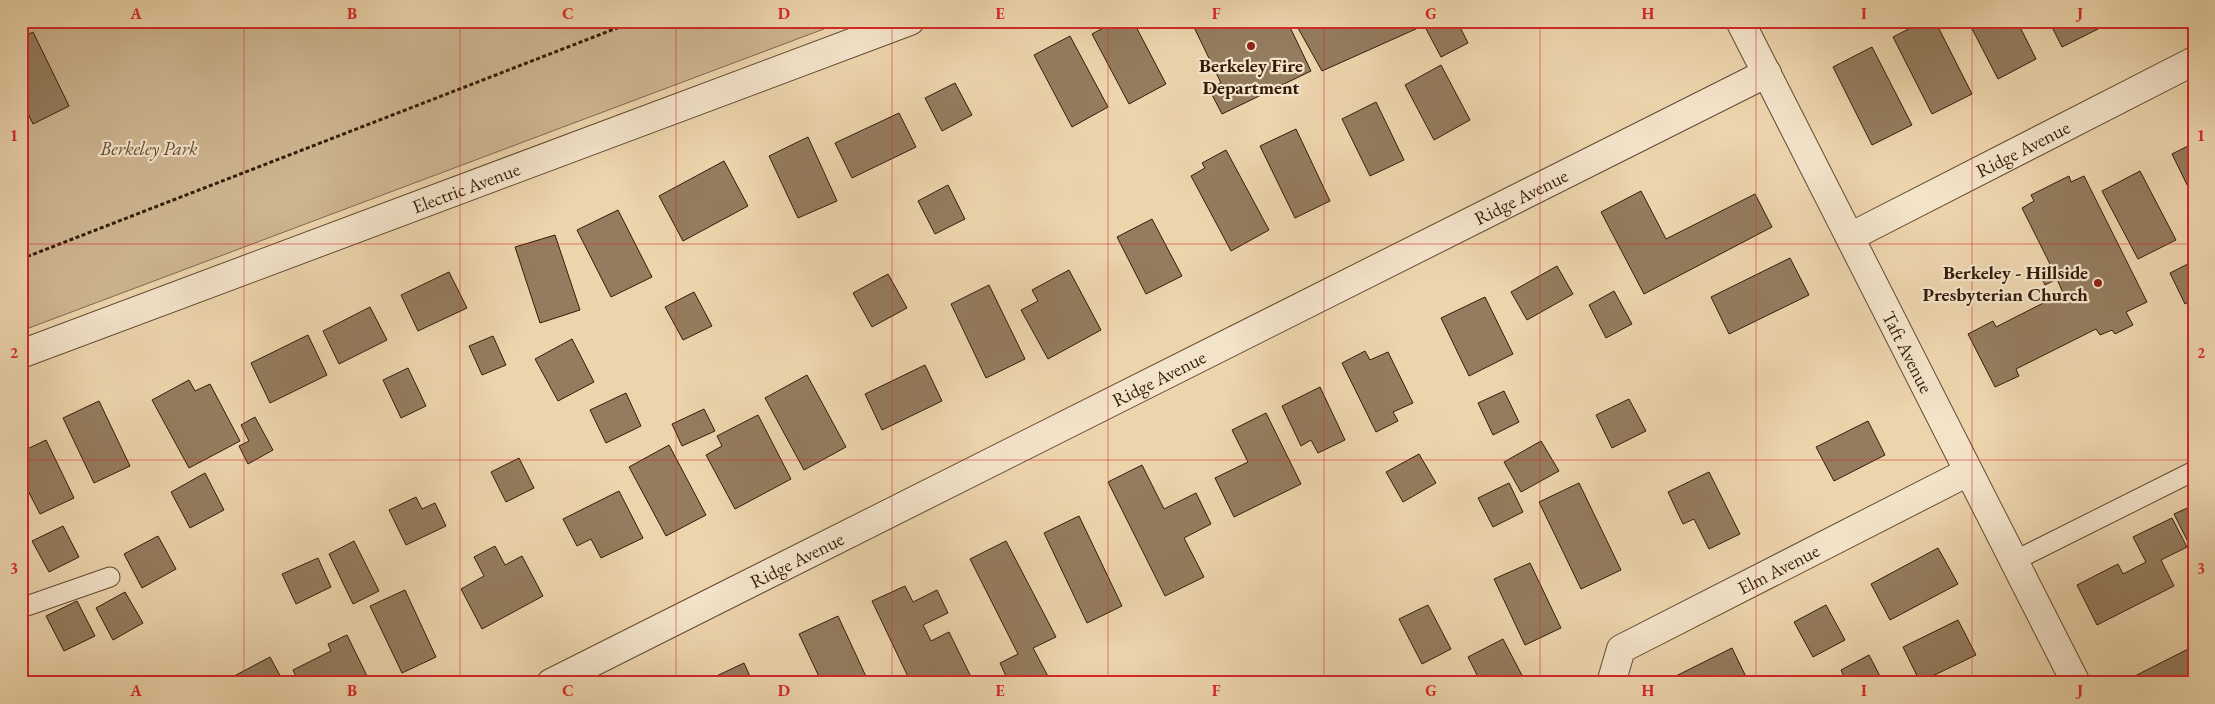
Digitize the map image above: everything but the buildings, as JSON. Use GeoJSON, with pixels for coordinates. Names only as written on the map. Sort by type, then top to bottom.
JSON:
{"type":"FeatureCollection","features":[{"type":"Feature","properties":{"kind":"street","name":"Electric Avenue"},"geometry":{"type":"LineString","coordinates":[[21,354],[910,21]]}},
{"type":"Feature","properties":{"kind":"street","name":"Taft Avenue"},"geometry":{"type":"LineString","coordinates":[[1740,21],[2076,683]]}},
{"type":"Feature","properties":{"kind":"street","name":"Ridge Avenue"},"geometry":{"type":"LineString","coordinates":[[1850,237],[2194,61]]}},
{"type":"Feature","properties":{"kind":"street","name":"Ridge Avenue"},"geometry":{"type":"LineString","coordinates":[[552,683],[1767,73]]}},
{"type":"Feature","properties":{"kind":"street","name":"Elm Avenue"},"geometry":{"type":"LineString","coordinates":[[1611,683],[1621,649],[1968,472]]}},
{"type":"Feature","properties":{"kind":"lane"},"geometry":{"type":"LineString","coordinates":[[2014,561],[2194,472]]}},
{"type":"Feature","properties":{"kind":"lane"},"geometry":{"type":"LineString","coordinates":[[21,608],[110,577]]}},
{"type":"Feature","properties":{"kind":"path"},"geometry":{"type":"LineString","coordinates":[[21,259],[635,21]]}},
{"type":"Feature","properties":{"kind":"green space","name":"Berkeley Park"},"geometry":{"type":"Polygon","coordinates":[[[21,21],[845,21],[21,331],[21,21]]]}},
{"type":"Feature","properties":{"kind":"place","name":"Berkeley Fire Department"},"geometry":{"type":"Point","coordinates":[1251,46]}},
{"type":"Feature","properties":{"kind":"place","name":"Berkeley - Hillside Presbyterian Church"},"geometry":{"type":"Point","coordinates":[2098,283]}}]}
